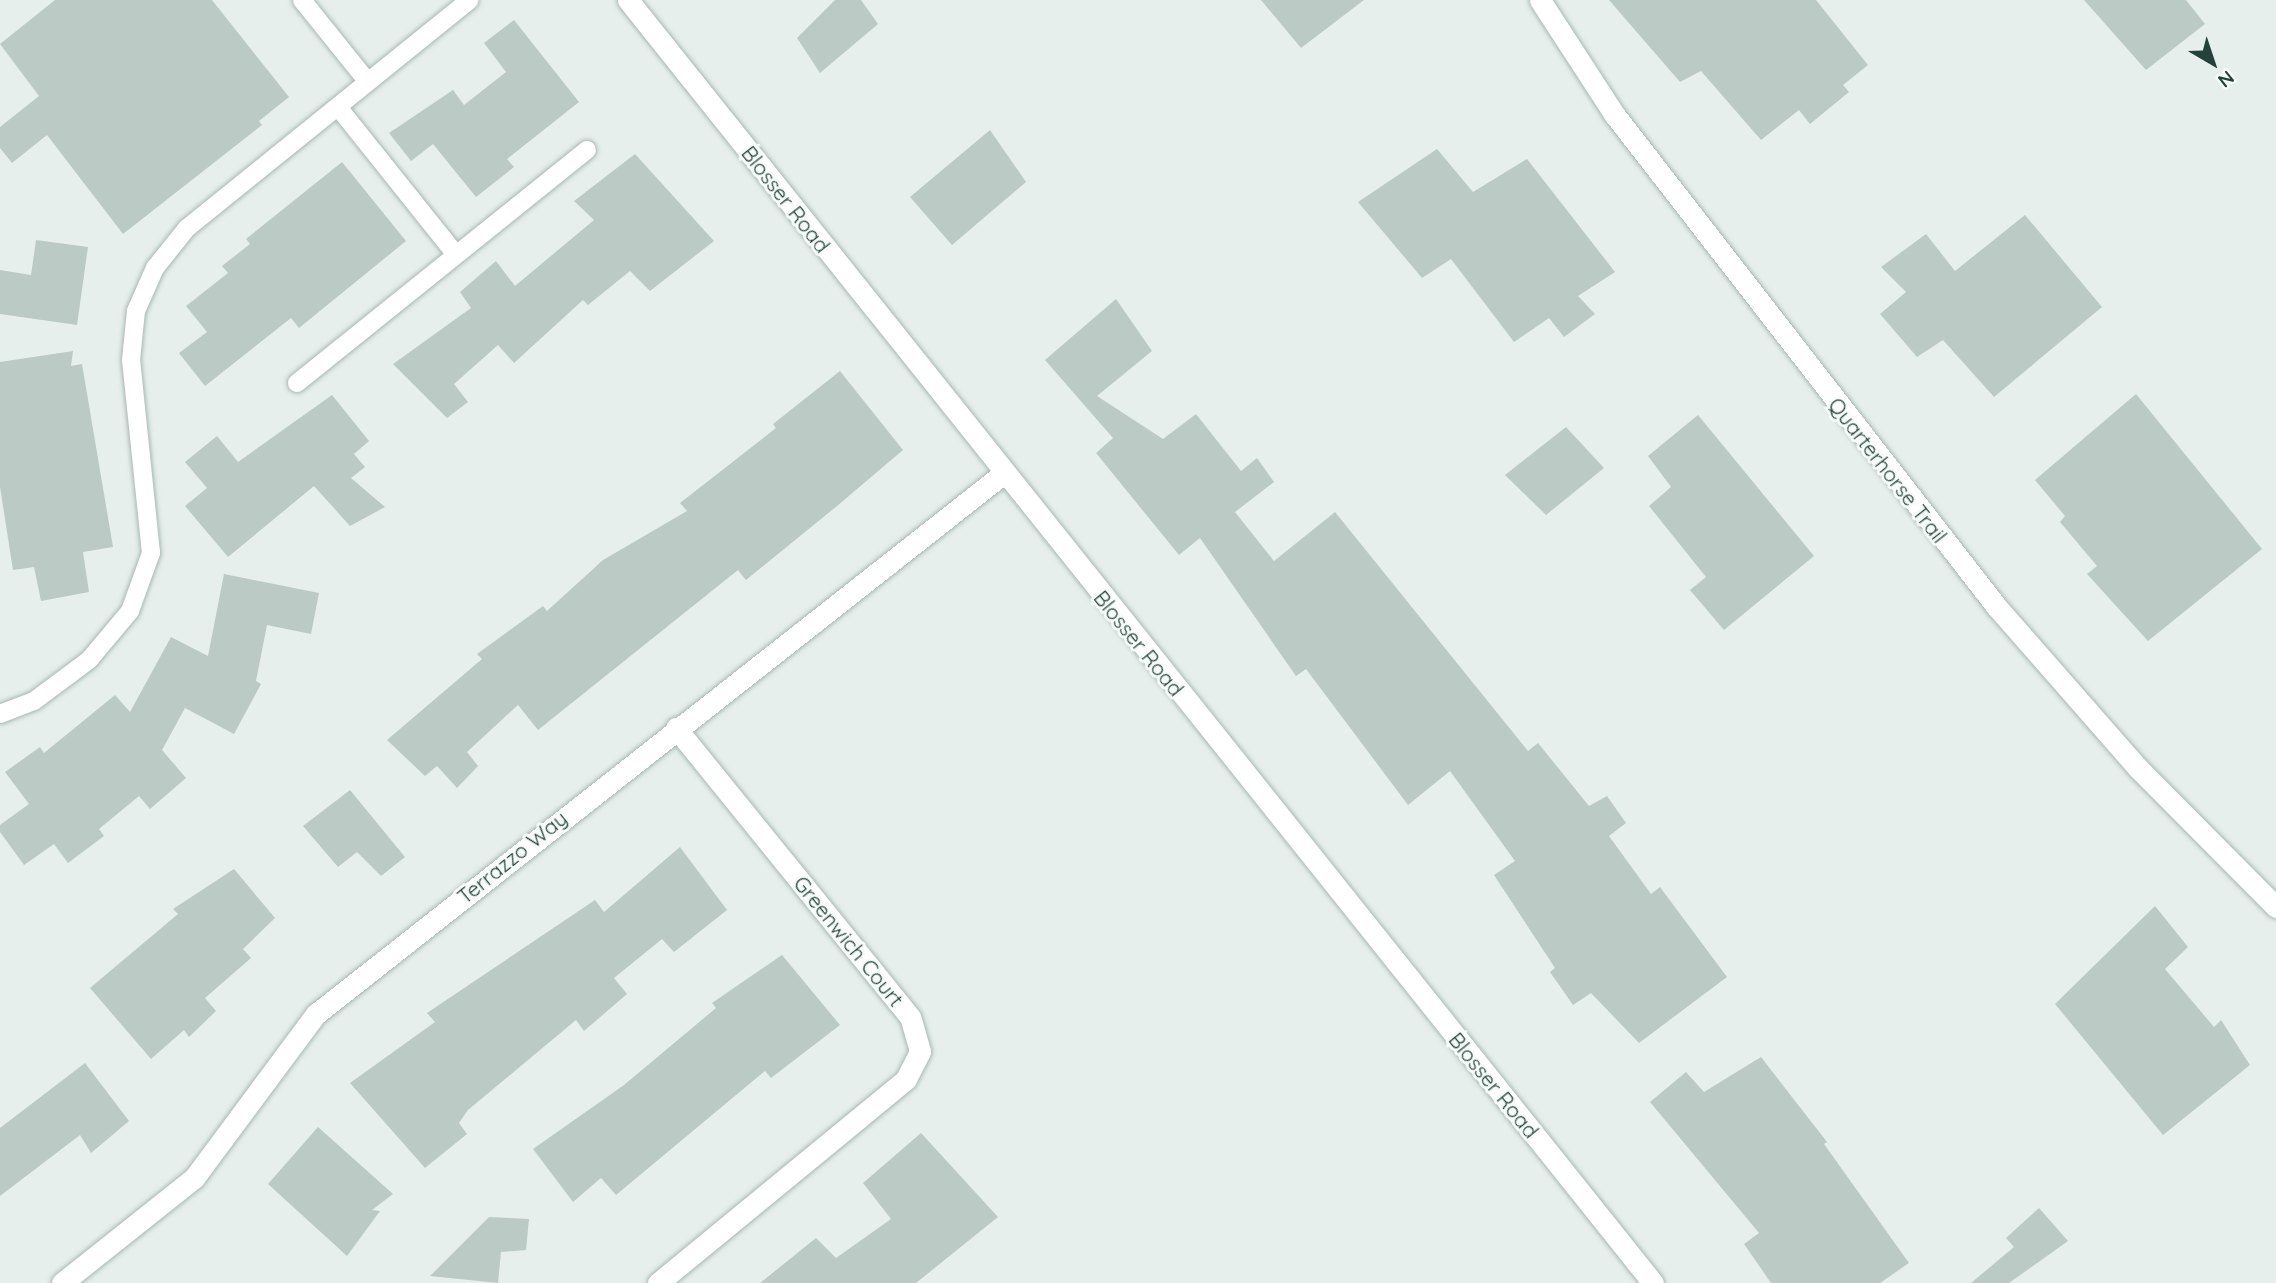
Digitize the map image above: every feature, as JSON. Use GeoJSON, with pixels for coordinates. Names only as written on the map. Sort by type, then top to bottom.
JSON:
{"type":"FeatureCollection","features":[{"type":"Feature","properties":{"kind":"street","name":"Blosser Road"},"geometry":{"type":"LineString","coordinates":[[628,0],[1653,1283]]}},
{"type":"Feature","properties":{"kind":"street","name":"Quarterhorse Trail"},"geometry":{"type":"LineString","coordinates":[[1540,0],[1615,114],[1996,606],[2138,768],[2276,907]]}},
{"type":"Feature","properties":{"kind":"street","name":"Terrazzo Way"},"geometry":{"type":"LineString","coordinates":[[62,1283],[194,1178],[316,1014],[676,727],[855,594],[1004,473]]}},
{"type":"Feature","properties":{"kind":"street","name":"Greenwich Court"},"geometry":{"type":"LineString","coordinates":[[658,1283],[906,1079],[919,1051],[911,1017],[676,727]]}},
{"type":"Feature","properties":{"kind":"lane"},"geometry":{"type":"LineString","coordinates":[[302,0],[368,82]]}},
{"type":"Feature","properties":{"kind":"lane"},"geometry":{"type":"LineString","coordinates":[[0,714],[34,701],[89,660],[130,611],[151,553],[131,360],[136,312],[155,268],[187,228],[470,0]]}},
{"type":"Feature","properties":{"kind":"lane"},"geometry":{"type":"LineString","coordinates":[[338,107],[456,255]]}},
{"type":"Feature","properties":{"kind":"lane"},"geometry":{"type":"LineString","coordinates":[[297,383],[587,150]]}},
{"type":"Feature","properties":{"kind":"building"},"geometry":{"type":"Polygon","coordinates":[[[55,0],[212,0],[289,97],[259,121],[262,125],[123,234],[47,135],[12,163],[0,148],[0,127],[39,96],[0,44],[55,0]]]}},
{"type":"Feature","properties":{"kind":"building"},"geometry":{"type":"Polygon","coordinates":[[[835,0],[861,0],[878,24],[820,73],[797,38],[835,0]]]}},
{"type":"Feature","properties":{"kind":"building"},"geometry":{"type":"Polygon","coordinates":[[[1261,0],[1364,0],[1301,48],[1261,0]]]}},
{"type":"Feature","properties":{"kind":"building"},"geometry":{"type":"Polygon","coordinates":[[[1609,0],[1816,0],[1868,65],[1843,85],[1849,92],[1810,124],[1799,110],[1761,140],[1701,71],[1680,82],[1609,0]]]}},
{"type":"Feature","properties":{"kind":"building"},"geometry":{"type":"Polygon","coordinates":[[[2084,0],[2186,0],[2205,24],[2146,70],[2084,0]]]}},
{"type":"Feature","properties":{"kind":"building"},"geometry":{"type":"Polygon","coordinates":[[[514,20],[579,102],[507,159],[514,167],[476,197],[433,144],[411,161],[389,133],[453,90],[464,105],[506,72],[484,43],[514,20]]]}},
{"type":"Feature","properties":{"kind":"building"},"geometry":{"type":"Polygon","coordinates":[[[990,130],[1026,182],[952,245],[910,197],[990,130]]]}},
{"type":"Feature","properties":{"kind":"building"},"geometry":{"type":"Polygon","coordinates":[[[1437,149],[1473,192],[1527,159],[1615,272],[1578,296],[1595,314],[1564,337],[1549,318],[1514,342],[1451,259],[1422,278],[1358,202],[1437,149]]]}},
{"type":"Feature","properties":{"kind":"building"},"geometry":{"type":"Polygon","coordinates":[[[635,154],[714,241],[650,291],[630,271],[588,305],[583,300],[514,363],[498,345],[454,384],[468,402],[447,418],[393,364],[471,308],[460,292],[496,261],[515,286],[594,220],[574,201],[635,154]]]}},
{"type":"Feature","properties":{"kind":"building"},"geometry":{"type":"Polygon","coordinates":[[[342,162],[406,241],[299,328],[291,318],[205,386],[179,353],[207,332],[186,306],[228,273],[222,266],[250,244],[246,239],[342,162]]]}},
{"type":"Feature","properties":{"kind":"building"},"geometry":{"type":"Polygon","coordinates":[[[2025,215],[2102,307],[1994,397],[1943,340],[1917,357],[1880,314],[1906,292],[1881,267],[1926,234],[1955,271],[2025,215]]]}},
{"type":"Feature","properties":{"kind":"building"},"geometry":{"type":"Polygon","coordinates":[[[36,240],[88,247],[77,325],[0,314],[0,270],[31,275],[36,240]]]}},
{"type":"Feature","properties":{"kind":"building"},"geometry":{"type":"Polygon","coordinates":[[[1116,299],[1152,351],[1097,396],[1163,439],[1196,414],[1241,471],[1257,458],[1274,482],[1235,512],[1274,561],[1335,512],[1528,751],[1538,743],[1589,806],[1607,796],[1626,823],[1609,836],[1651,894],[1660,887],[1727,977],[1639,1043],[1591,993],[1573,1005],[1550,972],[1555,968],[1494,875],[1515,861],[1450,771],[1408,805],[1306,669],[1296,676],[1200,538],[1179,555],[1096,453],[1113,438],[1045,360],[1116,299]]]}},
{"type":"Feature","properties":{"kind":"building"},"geometry":{"type":"Polygon","coordinates":[[[73,351],[71,366],[82,364],[113,547],[83,552],[89,592],[41,601],[34,567],[13,570],[0,487],[0,362],[73,351]]]}},
{"type":"Feature","properties":{"kind":"building"},"geometry":{"type":"Polygon","coordinates":[[[840,371],[903,450],[837,506],[746,580],[738,570],[538,730],[518,705],[467,752],[478,766],[457,788],[437,766],[425,776],[387,740],[482,659],[477,654],[543,606],[547,611],[603,560],[687,511],[680,503],[776,428],[773,424],[840,371]]]}},
{"type":"Feature","properties":{"kind":"building"},"geometry":{"type":"Polygon","coordinates":[[[2136,394],[2262,549],[2148,641],[2087,574],[2097,566],[2060,522],[2065,516],[2035,480],[2136,394]]]}},
{"type":"Feature","properties":{"kind":"building"},"geometry":{"type":"Polygon","coordinates":[[[332,395],[369,441],[354,454],[365,467],[351,478],[385,507],[350,526],[314,486],[228,557],[185,506],[207,488],[185,462],[217,436],[238,462],[332,395]]]}},
{"type":"Feature","properties":{"kind":"building"},"geometry":{"type":"Polygon","coordinates":[[[1698,415],[1814,556],[1724,630],[1690,590],[1706,577],[1649,506],[1671,487],[1648,456],[1698,415]]]}},
{"type":"Feature","properties":{"kind":"building"},"geometry":{"type":"Polygon","coordinates":[[[1566,427],[1604,468],[1546,515],[1505,475],[1566,427]]]}},
{"type":"Feature","properties":{"kind":"building"},"geometry":{"type":"Polygon","coordinates":[[[224,574],[319,593],[311,634],[267,625],[256,681],[261,684],[234,734],[185,708],[162,750],[186,778],[150,809],[139,796],[99,829],[104,836],[68,863],[54,844],[24,865],[0,832],[0,825],[29,804],[5,772],[40,747],[44,753],[115,695],[130,712],[171,637],[208,656],[224,574]]]}},
{"type":"Feature","properties":{"kind":"building"},"geometry":{"type":"Polygon","coordinates":[[[350,790],[405,857],[381,876],[357,852],[338,867],[303,826],[350,790]]]}},
{"type":"Feature","properties":{"kind":"building"},"geometry":{"type":"Polygon","coordinates":[[[680,847],[727,910],[674,952],[662,939],[614,978],[627,994],[584,1031],[576,1020],[468,1110],[459,1123],[467,1134],[425,1168],[350,1083],[435,1022],[427,1013],[595,900],[604,912],[680,847]]]}},
{"type":"Feature","properties":{"kind":"building"},"geometry":{"type":"Polygon","coordinates":[[[234,869],[275,918],[243,949],[251,958],[205,998],[216,1011],[189,1037],[184,1030],[151,1059],[90,988],[178,914],[173,909],[234,869]]]}},
{"type":"Feature","properties":{"kind":"building"},"geometry":{"type":"Polygon","coordinates":[[[2155,906],[2188,947],[2165,969],[2214,1027],[2221,1020],[2250,1065],[2163,1135],[2055,1004],[2155,906]]]}},
{"type":"Feature","properties":{"kind":"building"},"geometry":{"type":"Polygon","coordinates":[[[782,955],[840,1025],[771,1078],[765,1071],[616,1195],[601,1178],[573,1202],[533,1149],[624,1085],[716,1008],[712,1003],[782,955]]]}},
{"type":"Feature","properties":{"kind":"building"},"geometry":{"type":"Polygon","coordinates":[[[1761,1057],[1827,1142],[1824,1144],[1909,1263],[1880,1283],[1771,1283],[1744,1244],[1759,1233],[1650,1102],[1686,1072],[1704,1092],[1761,1057]]]}},
{"type":"Feature","properties":{"kind":"building"},"geometry":{"type":"Polygon","coordinates":[[[85,1063],[129,1121],[91,1153],[80,1135],[0,1196],[0,1128],[85,1063]]]}},
{"type":"Feature","properties":{"kind":"building"},"geometry":{"type":"Polygon","coordinates":[[[318,1127],[393,1194],[372,1210],[380,1211],[347,1256],[268,1184],[318,1127]]]}},
{"type":"Feature","properties":{"kind":"building"},"geometry":{"type":"Polygon","coordinates":[[[921,1133],[998,1217],[916,1283],[760,1283],[816,1238],[836,1258],[891,1219],[863,1183],[921,1133]]]}},
{"type":"Feature","properties":{"kind":"building"},"geometry":{"type":"Polygon","coordinates":[[[2039,1208],[2068,1241],[2009,1283],[1971,1283],[2014,1247],[2006,1238],[2039,1208]]]}},
{"type":"Feature","properties":{"kind":"building"},"geometry":{"type":"Polygon","coordinates":[[[489,1217],[529,1219],[526,1250],[501,1252],[498,1283],[430,1276],[489,1217]]]}}]}
